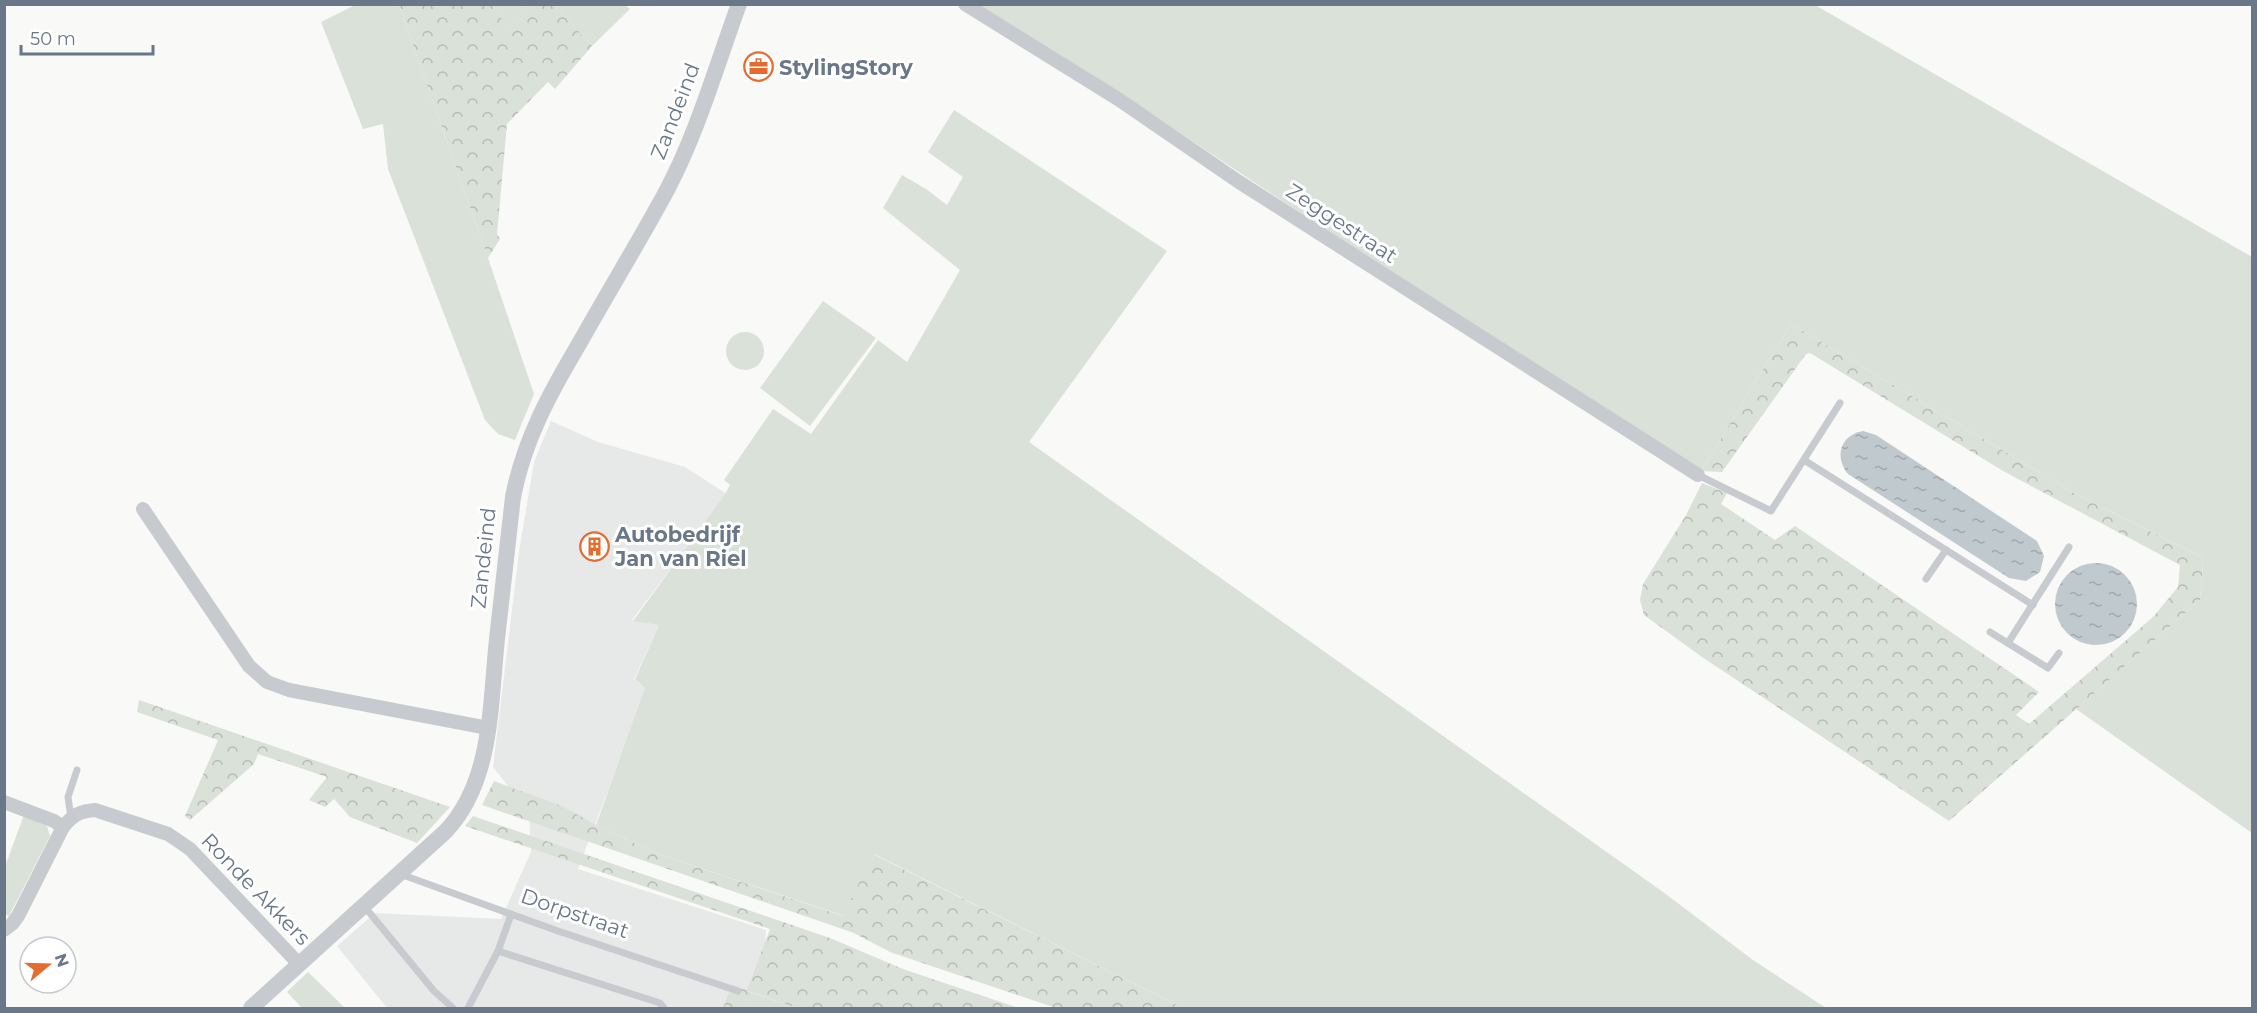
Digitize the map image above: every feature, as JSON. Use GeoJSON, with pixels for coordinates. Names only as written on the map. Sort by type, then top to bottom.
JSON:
{"type":"FeatureCollection","features":[{"type":"Feature","properties":{"kind":"street","name":"Zandeind"},"geometry":{"type":"LineString","coordinates":[[488,728],[513,497],[520,462],[547,398],[653,215],[686,150],[713,84],[719,58],[739,4]]}},
{"type":"Feature","properties":{"kind":"street","name":"Zeggestraat"},"geometry":{"type":"LineString","coordinates":[[965,4],[1118,99],[1239,182],[1698,476]]}},
{"type":"Feature","properties":{"kind":"street"},"geometry":{"type":"LineString","coordinates":[[143,509],[249,666],[267,682],[306,694],[488,728],[478,778],[465,808],[449,829],[251,1008]]}},
{"type":"Feature","properties":{"kind":"street"},"geometry":{"type":"LineString","coordinates":[[4,802],[54,821],[67,822],[18,916],[4,930]]}},
{"type":"Feature","properties":{"kind":"street","name":"Ronde Akkers"},"geometry":{"type":"LineString","coordinates":[[67,822],[82,811],[95,810],[178,840],[190,849],[299,964]]}},
{"type":"Feature","properties":{"kind":"lane"},"geometry":{"type":"LineString","coordinates":[[1698,476],[1771,511],[1840,403]]}},
{"type":"Feature","properties":{"kind":"lane"},"geometry":{"type":"LineString","coordinates":[[1804,460],[2033,604]]}},
{"type":"Feature","properties":{"kind":"lane"},"geometry":{"type":"LineString","coordinates":[[2008,643],[2069,547]]}},
{"type":"Feature","properties":{"kind":"lane"},"geometry":{"type":"LineString","coordinates":[[1926,579],[1946,550]]}},
{"type":"Feature","properties":{"kind":"lane"},"geometry":{"type":"LineString","coordinates":[[1990,632],[2048,668],[2059,653]]}},
{"type":"Feature","properties":{"kind":"lane"},"geometry":{"type":"LineString","coordinates":[[67,822],[68,797],[77,770]]}},
{"type":"Feature","properties":{"kind":"lane","name":"Dorpstraat"},"geometry":{"type":"LineString","coordinates":[[400,874],[511,915],[738,991]]}},
{"type":"Feature","properties":{"kind":"lane"},"geometry":{"type":"LineString","coordinates":[[364,906],[434,991],[453,1008]]}},
{"type":"Feature","properties":{"kind":"lane"},"geometry":{"type":"LineString","coordinates":[[468,1008],[498,951],[511,915]]}},
{"type":"Feature","properties":{"kind":"lane"},"geometry":{"type":"LineString","coordinates":[[498,951],[660,1003],[664,1008]]}},
{"type":"Feature","properties":{"kind":"shaded area"},"geometry":{"type":"Polygon","coordinates":[[[551,421],[598,442],[685,467],[727,494],[632,620],[659,625],[634,679],[645,688],[644,696],[578,869],[766,930],[763,978],[736,1008],[387,1008],[337,946],[375,913],[501,919],[531,852],[529,813],[493,767],[519,552],[534,462],[551,421]]]}},
{"type":"Feature","properties":{"kind":"green space"},"geometry":{"type":"Polygon","coordinates":[[[355,5],[399,5],[534,394],[515,440],[498,434],[485,420],[388,169],[383,124],[363,129],[321,22],[355,5]]]}},
{"type":"Feature","properties":{"kind":"green space"},"geometry":{"type":"Polygon","coordinates":[[[399,5],[492,5],[509,29],[528,5],[554,5],[592,46],[555,89],[548,82],[507,124],[497,234],[500,239],[488,258],[399,5]]]}},
{"type":"Feature","properties":{"kind":"green space"},"geometry":{"type":"Polygon","coordinates":[[[492,5],[528,5],[509,30],[492,5]]]}},
{"type":"Feature","properties":{"kind":"green space"},"geometry":{"type":"Polygon","coordinates":[[[554,5],[625,5],[630,9],[592,46],[554,5]]]}},
{"type":"Feature","properties":{"kind":"green space"},"geometry":{"type":"Polygon","coordinates":[[[977,5],[1815,5],[2252,257],[2252,833],[2076,709],[2200,600],[2203,564],[2201,557],[2074,493],[1791,324],[1701,471],[1423,294],[1121,94],[977,5]]]}},
{"type":"Feature","properties":{"kind":"green space"},"geometry":{"type":"Polygon","coordinates":[[[954,110],[1167,251],[1029,442],[1663,892],[1753,960],[1826,1008],[1183,1008],[874,854],[844,916],[656,853],[596,825],[645,688],[635,679],[659,625],[633,621],[724,496],[730,485],[724,480],[773,409],[811,434],[878,340],[907,362],[960,270],[883,208],[902,175],[947,205],[963,177],[928,152],[954,110]]]}},
{"type":"Feature","properties":{"kind":"green space"},"geometry":{"type":"Polygon","coordinates":[[[823,301],[876,338],[810,426],[760,388],[823,301]]]}},
{"type":"Feature","properties":{"kind":"green space"},"geometry":{"type":"Polygon","coordinates":[[[1791,324],[2074,493],[2201,557],[2203,564],[2200,600],[1949,821],[1702,657],[1644,615],[1640,600],[1643,584],[1686,515],[1702,483],[1727,493],[1721,504],[1775,540],[1795,526],[2039,692],[2016,715],[2029,724],[2153,617],[2178,587],[2180,565],[2003,471],[1810,353],[1806,354],[1722,472],[1701,471],[1791,324]]]}},
{"type":"Feature","properties":{"kind":"green space"},"geometry":{"type":"Polygon","coordinates":[[[745,332],[752,333],[758,338],[763,344],[763,358],[758,364],[752,369],[745,370],[738,369],[732,364],[727,358],[726,351],[727,344],[732,338],[738,333],[745,332]]]}},
{"type":"Feature","properties":{"kind":"green space"},"geometry":{"type":"Polygon","coordinates":[[[139,700],[450,807],[417,843],[350,817],[334,799],[325,807],[309,800],[327,777],[258,754],[254,764],[190,820],[185,816],[218,740],[137,712],[139,700]]]}},
{"type":"Feature","properties":{"kind":"green space"},"geometry":{"type":"Polygon","coordinates":[[[494,781],[562,806],[656,853],[843,916],[873,854],[1183,1008],[1056,1008],[890,952],[854,933],[482,805],[494,781]]]}},
{"type":"Feature","properties":{"kind":"green space"},"geometry":{"type":"Polygon","coordinates":[[[24,815],[47,826],[50,836],[9,916],[5,914],[4,869],[24,815]]]}},
{"type":"Feature","properties":{"kind":"green space"},"geometry":{"type":"Polygon","coordinates":[[[473,816],[830,938],[903,969],[1019,1008],[797,1008],[748,991],[746,1008],[723,1008],[732,985],[747,990],[770,929],[465,826],[473,816]]]}},
{"type":"Feature","properties":{"kind":"green space"},"geometry":{"type":"Polygon","coordinates":[[[308,972],[345,1008],[302,1008],[287,992],[308,972]]]}},
{"type":"Feature","properties":{"kind":"green space"},"geometry":{"type":"Polygon","coordinates":[[[747,991],[797,1008],[746,1008],[747,991]]]}},
{"type":"Feature","properties":{"kind":"water"},"geometry":{"type":"Polygon","coordinates":[[[1863,431],[1876,435],[2037,541],[2044,556],[2040,572],[2026,581],[2009,578],[1848,474],[1841,461],[1844,442],[1855,433],[1863,431]]]}},
{"type":"Feature","properties":{"kind":"water"},"geometry":{"type":"Polygon","coordinates":[[[2096,563],[2112,566],[2125,575],[2134,588],[2137,604],[2134,620],[2125,633],[2112,642],[2096,645],[2080,642],[2067,633],[2058,620],[2055,604],[2058,588],[2067,575],[2080,566],[2096,563]]]}},
{"type":"Feature","properties":{"kind":"place","name":"StylingStory"},"geometry":{"type":"Point","coordinates":[758,67]}},
{"type":"Feature","properties":{"kind":"place","name":"Autobedrijf Jan van Riel"},"geometry":{"type":"Point","coordinates":[594,546]}}]}
